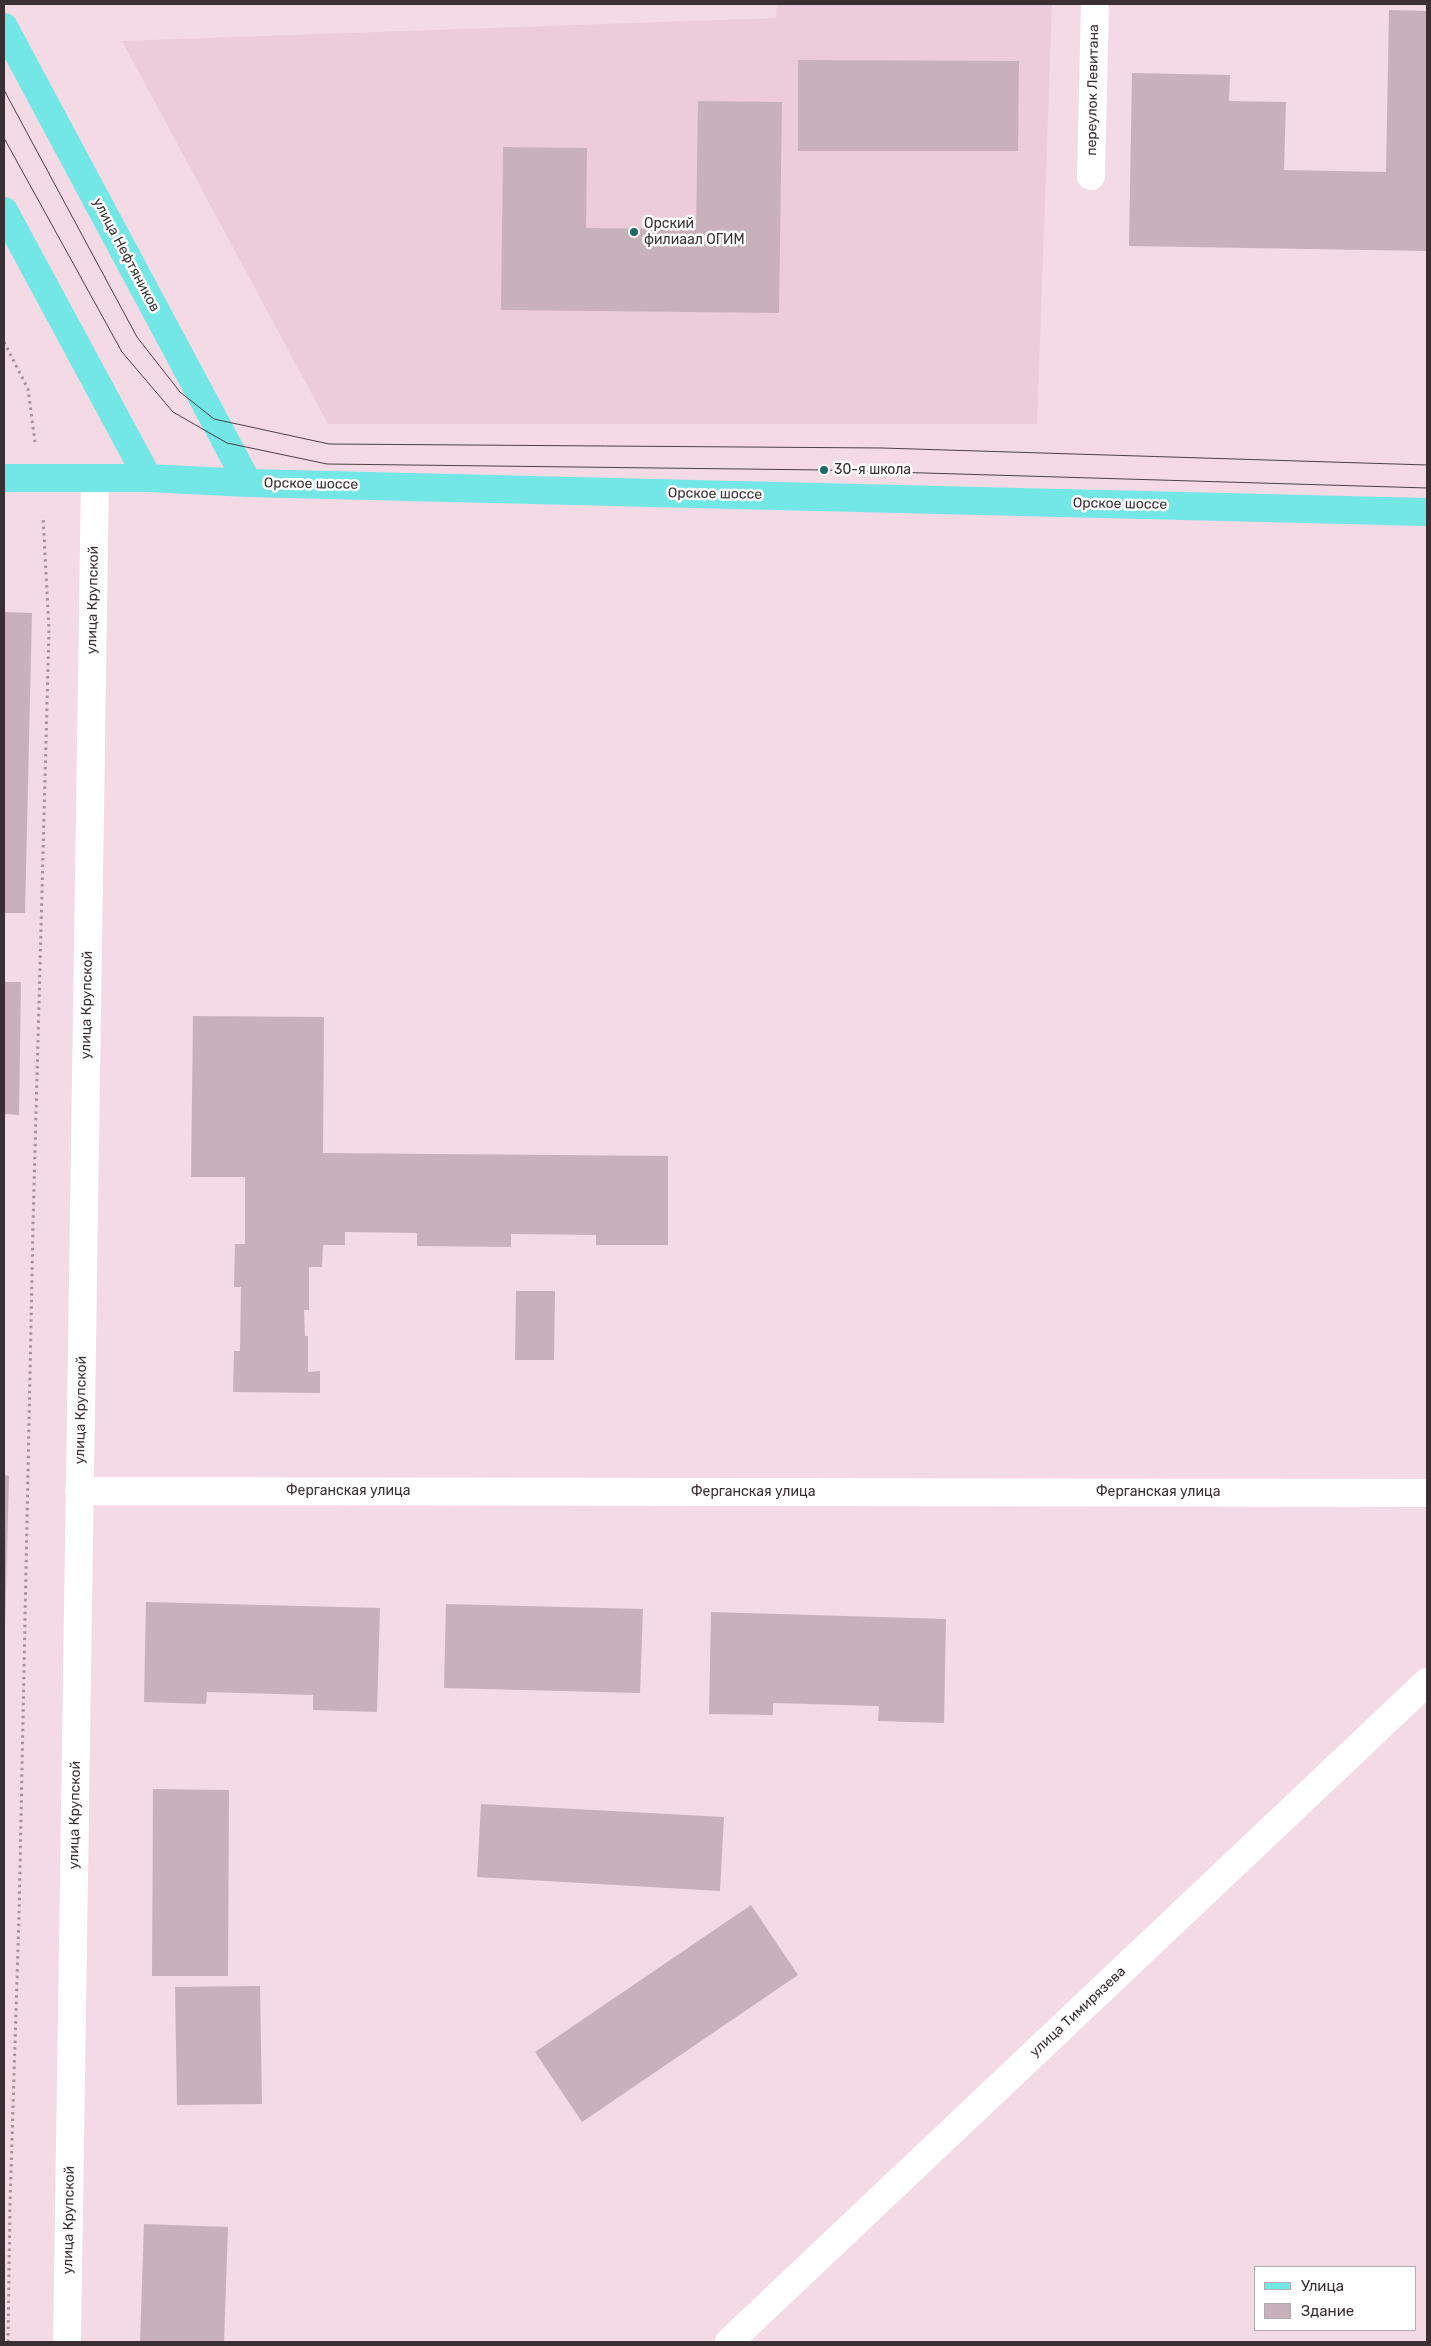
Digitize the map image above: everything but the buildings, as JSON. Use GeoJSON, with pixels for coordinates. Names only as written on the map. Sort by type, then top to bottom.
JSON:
{"type":"FeatureCollection","features":[{"type":"Feature","properties":{"kind":"main road","name":"улица Нефтяников"},"geometry":{"type":"LineString","coordinates":[[4,27],[248,483]]}},
{"type":"Feature","properties":{"kind":"main road"},"geometry":{"type":"LineString","coordinates":[[4,211],[148,478]]}},
{"type":"Feature","properties":{"kind":"main road","name":"Орское шоссе"},"geometry":{"type":"LineString","coordinates":[[4,478],[148,478],[248,483],[1427,512]]}},
{"type":"Feature","properties":{"kind":"street","name":"переулок Левитана"},"geometry":{"type":"LineString","coordinates":[[1091,176],[1095,4]]}},
{"type":"Feature","properties":{"kind":"street","name":"улица Крупской"},"geometry":{"type":"LineString","coordinates":[[67,2342],[95,478]]}},
{"type":"Feature","properties":{"kind":"street","name":"Ферганская улица"},"geometry":{"type":"LineString","coordinates":[[79,1491],[1427,1493]]}},
{"type":"Feature","properties":{"kind":"street","name":"улица Тимирязева"},"geometry":{"type":"LineString","coordinates":[[729,2342],[1427,1682]]}},
{"type":"Feature","properties":{"kind":"path"},"geometry":{"type":"LineString","coordinates":[[4,342],[28,389],[40,477],[49,630],[8,2342]]}},
{"type":"Feature","properties":{"kind":"shaded area","name":"Орский филиаал ОГИМ"},"geometry":{"type":"Polygon","coordinates":[[[777,4],[1052,4],[1037,424],[328,424],[122,41],[776,18],[777,4]]]}},
{"type":"Feature","properties":{"kind":"tram line"},"geometry":{"type":"LineString","coordinates":[[4,90],[137,337],[180,392],[214,419],[329,444],[882,448],[1427,465]]}},
{"type":"Feature","properties":{"kind":"tram line"},"geometry":{"type":"LineString","coordinates":[[4,138],[122,352],[173,412],[227,443],[327,464],[824,470],[1427,488]]}},
{"type":"Feature","properties":{"kind":"place","name":"Орский филиаал ОГИМ"},"geometry":{"type":"Point","coordinates":[634,232]}},
{"type":"Feature","properties":{"kind":"place","name":"30-я школа"},"geometry":{"type":"Point","coordinates":[824,470]}}]}
